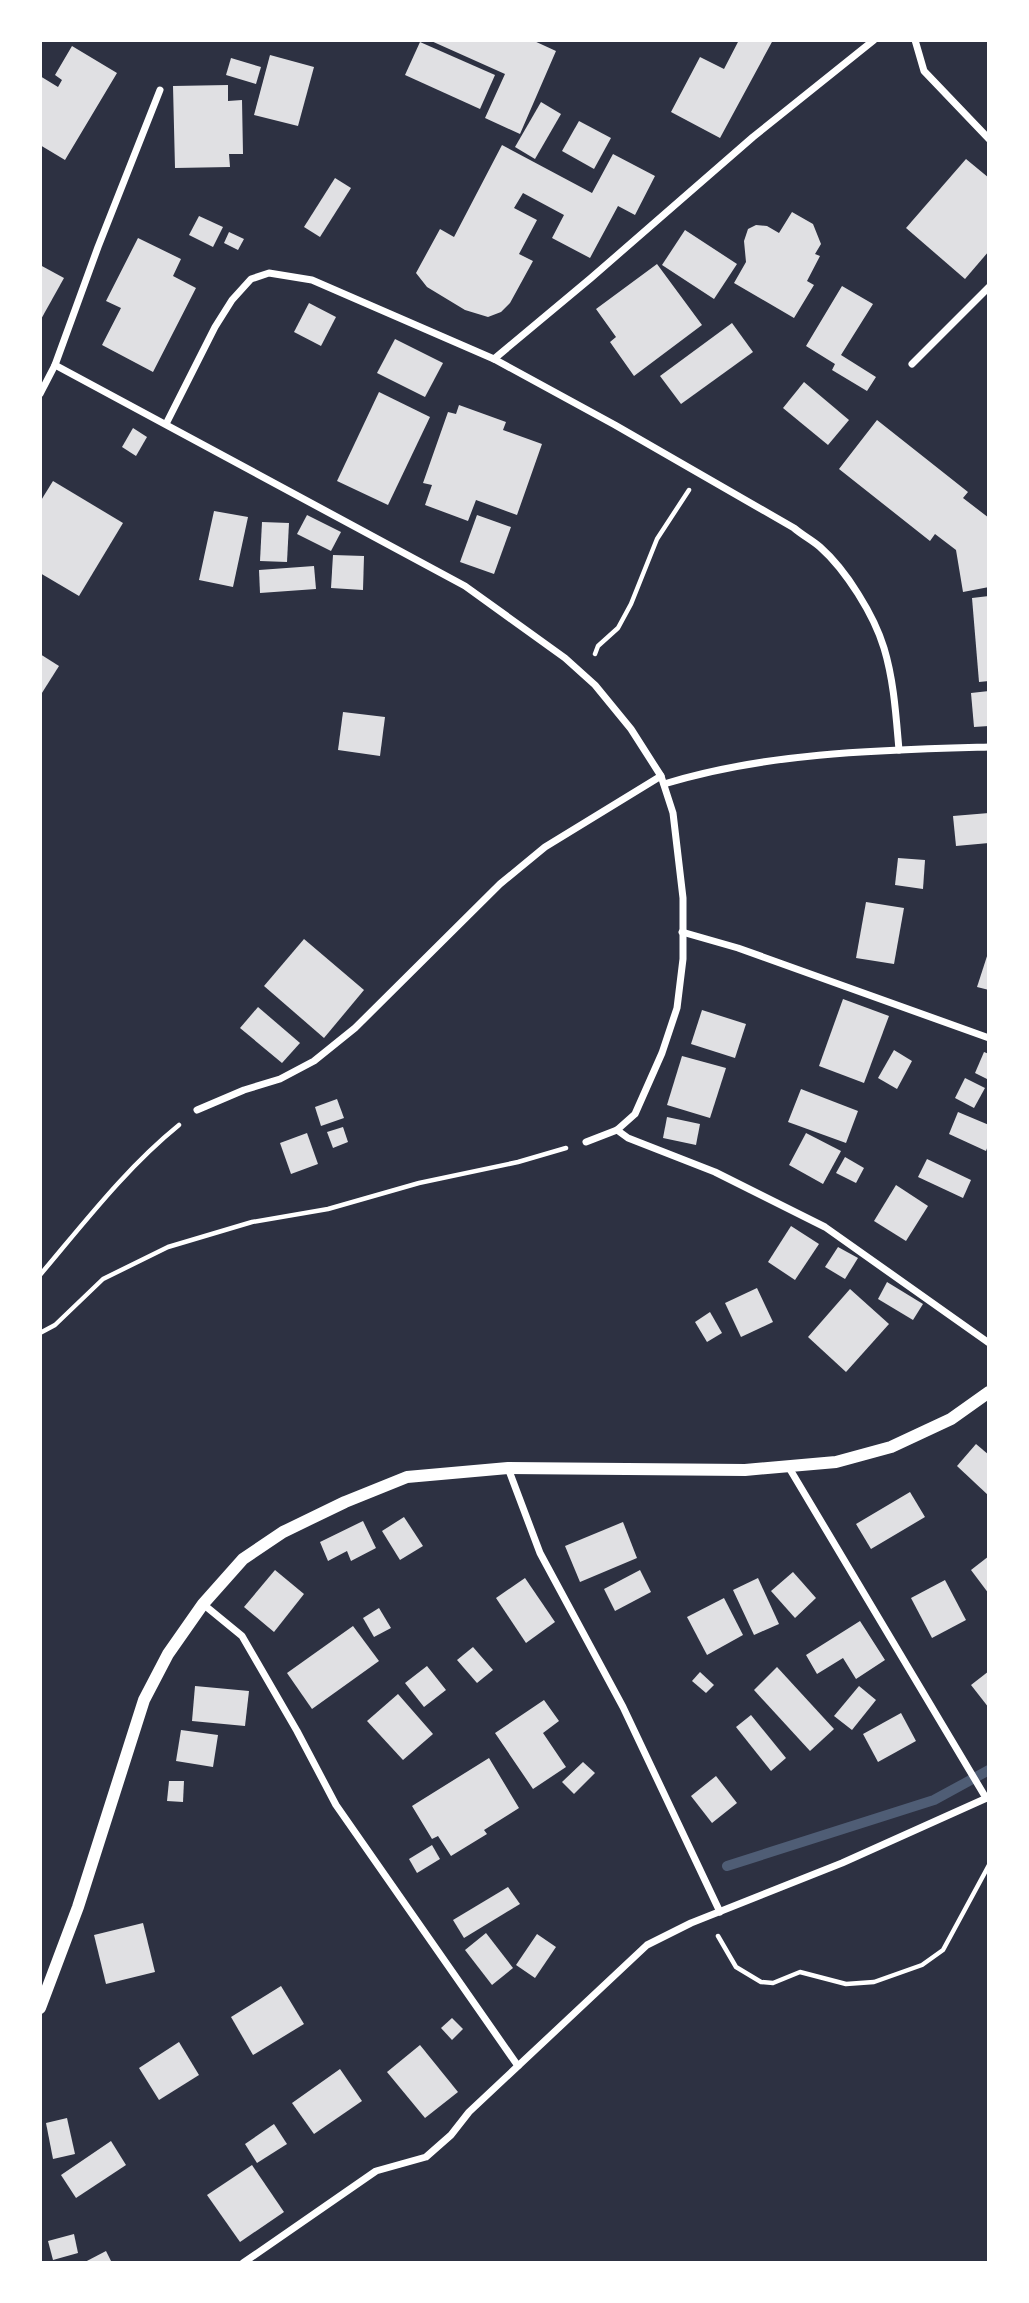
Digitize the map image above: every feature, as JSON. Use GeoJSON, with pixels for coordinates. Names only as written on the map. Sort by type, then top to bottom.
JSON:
{"type":"FeatureCollection","features":[{"type":"Feature","properties":{"kind":"street"},"geometry":{"type":"LineString","coordinates":[[494,359],[753,136],[874,40]]}},
{"type":"Feature","properties":{"kind":"street"},"geometry":{"type":"LineString","coordinates":[[915,40],[924,71],[989,139]]}},
{"type":"Feature","properties":{"kind":"street"},"geometry":{"type":"LineString","coordinates":[[40,394],[55,365],[160,90]]}},
{"type":"Feature","properties":{"kind":"street"},"geometry":{"type":"LineString","coordinates":[[166,424],[215,327],[232,300],[251,279],[270,273],[312,281],[494,359],[794,528],[820,547],[843,572],[864,606],[883,646],[894,693],[899,750]]}},
{"type":"Feature","properties":{"kind":"street"},"geometry":{"type":"LineString","coordinates":[[912,364],[989,287]]}},
{"type":"Feature","properties":{"kind":"street"},"geometry":{"type":"LineString","coordinates":[[55,365],[465,586],[565,657],[594,685],[631,729],[661,776],[673,813],[683,898],[682,959],[677,1007],[662,1053],[635,1114],[617,1130],[586,1142]]}},
{"type":"Feature","properties":{"kind":"street"},"geometry":{"type":"LineString","coordinates":[[664,785],[699,773],[799,757],[989,747]]}},
{"type":"Feature","properties":{"kind":"street"},"geometry":{"type":"LineString","coordinates":[[197,1110],[244,1090],[280,1079],[314,1061],[355,1028],[500,884],[545,846],[661,776]]}},
{"type":"Feature","properties":{"kind":"street"},"geometry":{"type":"LineString","coordinates":[[682,932],[737,948],[989,1038]]}},
{"type":"Feature","properties":{"kind":"street"},"geometry":{"type":"LineString","coordinates":[[617,1130],[628,1138],[715,1172],[825,1227],[989,1343]]}},
{"type":"Feature","properties":{"kind":"street"},"geometry":{"type":"LineString","coordinates":[[40,2008],[79,1907],[144,1700],[169,1654],[203,1604],[243,1559],[284,1532],[345,1502],[407,1478],[508,1468],[745,1470],[836,1462],[891,1447],[951,1419],[989,1392]]}},
{"type":"Feature","properties":{"kind":"street"},"geometry":{"type":"LineString","coordinates":[[243,2263],[376,2171],[426,2157],[451,2135],[469,2112],[647,1945],[720,1912],[842,1863],[987,1797],[788,1466]]}},
{"type":"Feature","properties":{"kind":"street"},"geometry":{"type":"LineString","coordinates":[[508,1468],[540,1553],[623,1707],[720,1912]]}},
{"type":"Feature","properties":{"kind":"street"},"geometry":{"type":"LineString","coordinates":[[203,1604],[242,1636],[298,1731],[336,1805],[518,2066]]}},
{"type":"Feature","properties":{"kind":"path"},"geometry":{"type":"LineString","coordinates":[[594,685],[590,666],[598,646],[618,628],[631,604],[657,539],[699,474]]}},
{"type":"Feature","properties":{"kind":"path"},"geometry":{"type":"LineString","coordinates":[[40,1275],[150,1149],[197,1110]]}},
{"type":"Feature","properties":{"kind":"path"},"geometry":{"type":"LineString","coordinates":[[40,1333],[55,1325],[103,1279],[168,1247],[252,1222],[328,1209],[419,1183],[518,1162],[586,1142]]}},
{"type":"Feature","properties":{"kind":"path"},"geometry":{"type":"LineString","coordinates":[[706,1918],[736,1967],[761,1982],[773,1983],[800,1972],[846,1984],[874,1982],[922,1965],[943,1950],[989,1865]]}},
{"type":"Feature","properties":{"kind":"building"},"geometry":{"type":"Polygon","coordinates":[[[429,40],[532,40],[556,51],[520,134],[485,118],[505,74],[429,40]]]}},
{"type":"Feature","properties":{"kind":"building"},"geometry":{"type":"Polygon","coordinates":[[[739,40],[773,40],[720,138],[671,112],[700,57],[724,69],[739,40]]]}},
{"type":"Feature","properties":{"kind":"building"},"geometry":{"type":"Polygon","coordinates":[[[420,42],[495,75],[480,109],[405,75],[420,42]]]}},
{"type":"Feature","properties":{"kind":"building"},"geometry":{"type":"Polygon","coordinates":[[[72,46],[117,73],[65,160],[40,145],[40,76],[58,87],[62,80],[55,75],[72,46]]]}},
{"type":"Feature","properties":{"kind":"building"},"geometry":{"type":"Polygon","coordinates":[[[270,55],[314,67],[298,126],[254,115],[270,55]]]}},
{"type":"Feature","properties":{"kind":"building"},"geometry":{"type":"Polygon","coordinates":[[[231,58],[261,67],[256,84],[226,75],[231,58]]]}},
{"type":"Feature","properties":{"kind":"building"},"geometry":{"type":"Polygon","coordinates":[[[228,85],[228,101],[242,100],[243,154],[229,154],[230,167],[175,168],[173,86],[228,85]]]}},
{"type":"Feature","properties":{"kind":"building"},"geometry":{"type":"Polygon","coordinates":[[[541,102],[561,114],[535,159],[515,147],[541,102]]]}},
{"type":"Feature","properties":{"kind":"building"},"geometry":{"type":"Polygon","coordinates":[[[579,121],[611,138],[594,169],[562,151],[579,121]]]}},
{"type":"Feature","properties":{"kind":"building"},"geometry":{"type":"Polygon","coordinates":[[[502,145],[592,193],[613,154],[655,176],[635,215],[618,206],[590,258],[552,238],[564,215],[523,193],[514,208],[537,220],[519,254],[533,261],[510,303],[501,312],[488,317],[465,310],[427,287],[416,273],[440,229],[454,237],[502,145]]]}},
{"type":"Feature","properties":{"kind":"building"},"geometry":{"type":"Polygon","coordinates":[[[966,159],[989,178],[989,251],[965,279],[906,228],[966,159]]]}},
{"type":"Feature","properties":{"kind":"building"},"geometry":{"type":"Polygon","coordinates":[[[335,178],[351,188],[320,237],[304,227],[335,178]]]}},
{"type":"Feature","properties":{"kind":"building"},"geometry":{"type":"Polygon","coordinates":[[[792,212],[813,224],[821,244],[815,254],[820,256],[807,281],[814,285],[794,318],[734,283],[746,262],[744,241],[748,229],[756,225],[767,226],[779,233],[792,212]]]}},
{"type":"Feature","properties":{"kind":"building"},"geometry":{"type":"Polygon","coordinates":[[[199,216],[223,227],[213,247],[189,235],[199,216]]]}},
{"type":"Feature","properties":{"kind":"building"},"geometry":{"type":"Polygon","coordinates":[[[685,230],[737,264],[714,299],[662,265],[685,230]]]}},
{"type":"Feature","properties":{"kind":"building"},"geometry":{"type":"Polygon","coordinates":[[[229,232],[244,239],[238,250],[224,243],[229,232]]]}},
{"type":"Feature","properties":{"kind":"building"},"geometry":{"type":"Polygon","coordinates":[[[138,238],[181,259],[173,276],[196,288],[153,372],[102,345],[121,308],[106,301],[138,238]]]}},
{"type":"Feature","properties":{"kind":"building"},"geometry":{"type":"Polygon","coordinates":[[[657,264],[702,325],[634,376],[610,342],[616,337],[596,309],[657,264]]]}},
{"type":"Feature","properties":{"kind":"building"},"geometry":{"type":"Polygon","coordinates":[[[40,265],[64,278],[40,321],[40,265]]]}},
{"type":"Feature","properties":{"kind":"building"},"geometry":{"type":"Polygon","coordinates":[[[842,286],[873,304],[841,355],[876,377],[867,391],[832,370],[835,364],[806,346],[842,286]]]}},
{"type":"Feature","properties":{"kind":"building"},"geometry":{"type":"Polygon","coordinates":[[[309,303],[336,317],[321,346],[294,332],[309,303]]]}},
{"type":"Feature","properties":{"kind":"building"},"geometry":{"type":"Polygon","coordinates":[[[732,323],[753,352],[681,404],[660,376],[732,323]]]}},
{"type":"Feature","properties":{"kind":"building"},"geometry":{"type":"Polygon","coordinates":[[[395,339],[443,363],[425,397],[377,373],[395,339]]]}},
{"type":"Feature","properties":{"kind":"building"},"geometry":{"type":"Polygon","coordinates":[[[804,382],[849,420],[828,445],[783,408],[804,382]]]}},
{"type":"Feature","properties":{"kind":"building"},"geometry":{"type":"Polygon","coordinates":[[[379,392],[430,417],[388,505],[337,481],[379,392]]]}},
{"type":"Feature","properties":{"kind":"building"},"geometry":{"type":"Polygon","coordinates":[[[459,405],[506,422],[503,430],[542,444],[517,515],[476,500],[468,521],[425,505],[432,485],[423,483],[448,412],[456,414],[459,405]]]}},
{"type":"Feature","properties":{"kind":"building"},"geometry":{"type":"Polygon","coordinates":[[[877,420],[968,492],[963,498],[989,518],[989,587],[963,592],[956,550],[935,534],[930,541],[839,469],[877,420]]]}},
{"type":"Feature","properties":{"kind":"building"},"geometry":{"type":"Polygon","coordinates":[[[133,428],[147,437],[136,456],[122,447],[133,428]]]}},
{"type":"Feature","properties":{"kind":"building"},"geometry":{"type":"Polygon","coordinates":[[[53,481],[123,523],[79,596],[40,573],[40,502],[53,481]]]}},
{"type":"Feature","properties":{"kind":"building"},"geometry":{"type":"Polygon","coordinates":[[[214,511],[248,517],[233,587],[199,580],[214,511]]]}},
{"type":"Feature","properties":{"kind":"building"},"geometry":{"type":"Polygon","coordinates":[[[307,515],[341,532],[331,551],[297,534],[307,515]]]}},
{"type":"Feature","properties":{"kind":"building"},"geometry":{"type":"Polygon","coordinates":[[[477,515],[511,527],[494,574],[460,562],[477,515]]]}},
{"type":"Feature","properties":{"kind":"building"},"geometry":{"type":"Polygon","coordinates":[[[262,522],[289,523],[287,562],[260,561],[262,522]]]}},
{"type":"Feature","properties":{"kind":"building"},"geometry":{"type":"Polygon","coordinates":[[[333,555],[364,556],[363,590],[331,588],[333,555]]]}},
{"type":"Feature","properties":{"kind":"building"},"geometry":{"type":"Polygon","coordinates":[[[314,566],[316,589],[260,593],[259,570],[314,566]]]}},
{"type":"Feature","properties":{"kind":"building"},"geometry":{"type":"Polygon","coordinates":[[[989,596],[989,681],[979,682],[972,598],[989,596]]]}},
{"type":"Feature","properties":{"kind":"building"},"geometry":{"type":"Polygon","coordinates":[[[40,654],[59,666],[40,696],[40,654]]]}},
{"type":"Feature","properties":{"kind":"building"},"geometry":{"type":"Polygon","coordinates":[[[989,691],[989,726],[974,727],[971,693],[989,691]]]}},
{"type":"Feature","properties":{"kind":"building"},"geometry":{"type":"Polygon","coordinates":[[[343,712],[385,717],[380,756],[338,750],[343,712]]]}},
{"type":"Feature","properties":{"kind":"building"},"geometry":{"type":"Polygon","coordinates":[[[989,813],[989,843],[956,846],[953,816],[989,813]]]}},
{"type":"Feature","properties":{"kind":"building"},"geometry":{"type":"Polygon","coordinates":[[[898,858],[925,860],[923,889],[895,885],[898,858]]]}},
{"type":"Feature","properties":{"kind":"building"},"geometry":{"type":"Polygon","coordinates":[[[866,902],[904,908],[894,964],[856,958],[866,902]]]}},
{"type":"Feature","properties":{"kind":"building"},"geometry":{"type":"Polygon","coordinates":[[[304,939],[364,990],[324,1038],[264,986],[304,939]]]}},
{"type":"Feature","properties":{"kind":"building"},"geometry":{"type":"Polygon","coordinates":[[[989,950],[989,990],[977,987],[989,950]]]}},
{"type":"Feature","properties":{"kind":"building"},"geometry":{"type":"Polygon","coordinates":[[[843,999],[889,1016],[864,1083],[819,1066],[843,999]]]}},
{"type":"Feature","properties":{"kind":"building"},"geometry":{"type":"Polygon","coordinates":[[[258,1007],[300,1043],[282,1063],[240,1028],[258,1007]]]}},
{"type":"Feature","properties":{"kind":"building"},"geometry":{"type":"Polygon","coordinates":[[[702,1010],[746,1024],[735,1058],[691,1044],[702,1010]]]}},
{"type":"Feature","properties":{"kind":"building"},"geometry":{"type":"Polygon","coordinates":[[[894,1050],[912,1061],[897,1089],[878,1078],[894,1050]]]}},
{"type":"Feature","properties":{"kind":"building"},"geometry":{"type":"Polygon","coordinates":[[[984,1052],[989,1054],[989,1080],[975,1073],[984,1052]]]}},
{"type":"Feature","properties":{"kind":"building"},"geometry":{"type":"Polygon","coordinates":[[[682,1056],[726,1068],[710,1118],[667,1105],[682,1056]]]}},
{"type":"Feature","properties":{"kind":"building"},"geometry":{"type":"Polygon","coordinates":[[[965,1078],[985,1088],[974,1108],[955,1098],[965,1078]]]}},
{"type":"Feature","properties":{"kind":"building"},"geometry":{"type":"Polygon","coordinates":[[[801,1089],[858,1111],[846,1143],[788,1122],[801,1089]]]}},
{"type":"Feature","properties":{"kind":"building"},"geometry":{"type":"Polygon","coordinates":[[[337,1099],[344,1118],[321,1126],[315,1107],[337,1099]]]}},
{"type":"Feature","properties":{"kind":"building"},"geometry":{"type":"Polygon","coordinates":[[[958,1112],[989,1125],[986,1151],[949,1134],[958,1112]]]}},
{"type":"Feature","properties":{"kind":"building"},"geometry":{"type":"Polygon","coordinates":[[[667,1117],[700,1124],[696,1145],[663,1138],[667,1117]]]}},
{"type":"Feature","properties":{"kind":"building"},"geometry":{"type":"Polygon","coordinates":[[[343,1127],[348,1142],[333,1148],[327,1132],[343,1127]]]}},
{"type":"Feature","properties":{"kind":"building"},"geometry":{"type":"Polygon","coordinates":[[[307,1133],[318,1164],[291,1174],[280,1143],[307,1133]]]}},
{"type":"Feature","properties":{"kind":"building"},"geometry":{"type":"Polygon","coordinates":[[[806,1133],[841,1151],[823,1184],[789,1165],[806,1133]]]}},
{"type":"Feature","properties":{"kind":"building"},"geometry":{"type":"Polygon","coordinates":[[[845,1157],[864,1168],[856,1183],[836,1173],[845,1157]]]}},
{"type":"Feature","properties":{"kind":"building"},"geometry":{"type":"Polygon","coordinates":[[[927,1159],[971,1180],[963,1198],[918,1177],[927,1159]]]}},
{"type":"Feature","properties":{"kind":"building"},"geometry":{"type":"Polygon","coordinates":[[[896,1185],[928,1206],[906,1241],[874,1221],[896,1185]]]}},
{"type":"Feature","properties":{"kind":"building"},"geometry":{"type":"Polygon","coordinates":[[[791,1226],[819,1244],[795,1280],[768,1262],[791,1226]]]}},
{"type":"Feature","properties":{"kind":"building"},"geometry":{"type":"Polygon","coordinates":[[[838,1247],[858,1258],[845,1279],[825,1267],[838,1247]]]}},
{"type":"Feature","properties":{"kind":"building"},"geometry":{"type":"Polygon","coordinates":[[[887,1282],[923,1304],[913,1320],[878,1299],[887,1282]]]}},
{"type":"Feature","properties":{"kind":"building"},"geometry":{"type":"Polygon","coordinates":[[[757,1288],[773,1322],[741,1337],[725,1303],[757,1288]]]}},
{"type":"Feature","properties":{"kind":"building"},"geometry":{"type":"Polygon","coordinates":[[[850,1289],[889,1324],[846,1372],[808,1337],[850,1289]]]}},
{"type":"Feature","properties":{"kind":"building"},"geometry":{"type":"Polygon","coordinates":[[[710,1312],[722,1333],[707,1342],[695,1322],[710,1312]]]}},
{"type":"Feature","properties":{"kind":"building"},"geometry":{"type":"Polygon","coordinates":[[[976,1444],[989,1455],[989,1496],[957,1466],[976,1444]]]}},
{"type":"Feature","properties":{"kind":"building"},"geometry":{"type":"Polygon","coordinates":[[[910,1492],[925,1517],[871,1549],[856,1524],[910,1492]]]}},
{"type":"Feature","properties":{"kind":"building"},"geometry":{"type":"Polygon","coordinates":[[[404,1517],[423,1546],[400,1560],[382,1531],[404,1517]]]}},
{"type":"Feature","properties":{"kind":"building"},"geometry":{"type":"Polygon","coordinates":[[[363,1521],[376,1548],[351,1561],[347,1551],[328,1561],[320,1542],[363,1521]]]}},
{"type":"Feature","properties":{"kind":"building"},"geometry":{"type":"Polygon","coordinates":[[[623,1522],[637,1558],[580,1582],[565,1546],[623,1522]]]}},
{"type":"Feature","properties":{"kind":"building"},"geometry":{"type":"Polygon","coordinates":[[[989,1556],[989,1594],[971,1570],[989,1556]]]}},
{"type":"Feature","properties":{"kind":"building"},"geometry":{"type":"Polygon","coordinates":[[[275,1570],[304,1594],[274,1632],[244,1607],[275,1570]]]}},
{"type":"Feature","properties":{"kind":"building"},"geometry":{"type":"Polygon","coordinates":[[[640,1570],[651,1592],[615,1611],[604,1589],[640,1570]]]}},
{"type":"Feature","properties":{"kind":"building"},"geometry":{"type":"Polygon","coordinates":[[[793,1572],[816,1598],[795,1618],[771,1591],[793,1572]]]}},
{"type":"Feature","properties":{"kind":"building"},"geometry":{"type":"Polygon","coordinates":[[[525,1578],[555,1622],[526,1643],[496,1598],[525,1578]]]}},
{"type":"Feature","properties":{"kind":"building"},"geometry":{"type":"Polygon","coordinates":[[[758,1578],[779,1624],[754,1635],[733,1590],[758,1578]]]}},
{"type":"Feature","properties":{"kind":"building"},"geometry":{"type":"Polygon","coordinates":[[[945,1580],[966,1620],[932,1638],[911,1598],[945,1580]]]}},
{"type":"Feature","properties":{"kind":"building"},"geometry":{"type":"Polygon","coordinates":[[[724,1598],[743,1635],[707,1655],[687,1617],[724,1598]]]}},
{"type":"Feature","properties":{"kind":"building"},"geometry":{"type":"Polygon","coordinates":[[[379,1608],[391,1628],[374,1637],[363,1618],[379,1608]]]}},
{"type":"Feature","properties":{"kind":"building"},"geometry":{"type":"Polygon","coordinates":[[[860,1621],[885,1660],[856,1679],[843,1658],[817,1674],[806,1655],[860,1621]]]}},
{"type":"Feature","properties":{"kind":"building"},"geometry":{"type":"Polygon","coordinates":[[[353,1626],[379,1661],[312,1709],[287,1673],[353,1626]]]}},
{"type":"Feature","properties":{"kind":"building"},"geometry":{"type":"Polygon","coordinates":[[[473,1647],[493,1670],[477,1683],[457,1660],[473,1647]]]}},
{"type":"Feature","properties":{"kind":"building"},"geometry":{"type":"Polygon","coordinates":[[[427,1666],[446,1690],[424,1707],[405,1683],[427,1666]]]}},
{"type":"Feature","properties":{"kind":"building"},"geometry":{"type":"Polygon","coordinates":[[[777,1667],[834,1729],[810,1751],[754,1690],[777,1667]]]}},
{"type":"Feature","properties":{"kind":"building"},"geometry":{"type":"Polygon","coordinates":[[[989,1671],[989,1708],[971,1685],[989,1671]]]}},
{"type":"Feature","properties":{"kind":"building"},"geometry":{"type":"Polygon","coordinates":[[[700,1672],[714,1685],[706,1693],[692,1681],[700,1672]]]}},
{"type":"Feature","properties":{"kind":"building"},"geometry":{"type":"Polygon","coordinates":[[[195,1686],[249,1691],[245,1726],[192,1721],[195,1686]]]}},
{"type":"Feature","properties":{"kind":"building"},"geometry":{"type":"Polygon","coordinates":[[[859,1686],[876,1700],[852,1730],[834,1716],[859,1686]]]}},
{"type":"Feature","properties":{"kind":"building"},"geometry":{"type":"Polygon","coordinates":[[[398,1694],[433,1734],[403,1760],[367,1721],[398,1694]]]}},
{"type":"Feature","properties":{"kind":"building"},"geometry":{"type":"Polygon","coordinates":[[[544,1700],[559,1721],[543,1733],[566,1767],[533,1789],[495,1733],[544,1700]]]}},
{"type":"Feature","properties":{"kind":"building"},"geometry":{"type":"Polygon","coordinates":[[[901,1713],[916,1741],[878,1762],[863,1734],[901,1713]]]}},
{"type":"Feature","properties":{"kind":"building"},"geometry":{"type":"Polygon","coordinates":[[[751,1715],[786,1758],[771,1771],[736,1727],[751,1715]]]}},
{"type":"Feature","properties":{"kind":"building"},"geometry":{"type":"Polygon","coordinates":[[[181,1730],[218,1735],[213,1767],[176,1761],[181,1730]]]}},
{"type":"Feature","properties":{"kind":"building"},"geometry":{"type":"Polygon","coordinates":[[[489,1758],[519,1808],[484,1830],[487,1834],[451,1856],[438,1836],[432,1839],[412,1806],[489,1758]]]}},
{"type":"Feature","properties":{"kind":"building"},"geometry":{"type":"Polygon","coordinates":[[[583,1762],[595,1773],[574,1794],[562,1782],[583,1762]]]}},
{"type":"Feature","properties":{"kind":"building"},"geometry":{"type":"Polygon","coordinates":[[[716,1776],[737,1803],[712,1823],[691,1796],[716,1776]]]}},
{"type":"Feature","properties":{"kind":"building"},"geometry":{"type":"Polygon","coordinates":[[[169,1781],[184,1781],[183,1802],[167,1801],[169,1781]]]}},
{"type":"Feature","properties":{"kind":"building"},"geometry":{"type":"Polygon","coordinates":[[[432,1845],[440,1859],[417,1873],[409,1859],[432,1845]]]}},
{"type":"Feature","properties":{"kind":"building"},"geometry":{"type":"Polygon","coordinates":[[[508,1887],[520,1904],[464,1938],[453,1920],[508,1887]]]}},
{"type":"Feature","properties":{"kind":"building"},"geometry":{"type":"Polygon","coordinates":[[[143,1923],[155,1972],[106,1984],[94,1935],[143,1923]]]}},
{"type":"Feature","properties":{"kind":"building"},"geometry":{"type":"Polygon","coordinates":[[[486,1933],[513,1968],[492,1985],[465,1950],[486,1933]]]}},
{"type":"Feature","properties":{"kind":"building"},"geometry":{"type":"Polygon","coordinates":[[[537,1934],[556,1947],[535,1978],[516,1965],[537,1934]]]}},
{"type":"Feature","properties":{"kind":"building"},"geometry":{"type":"Polygon","coordinates":[[[281,1986],[304,2024],[253,2055],[231,2017],[281,1986]]]}},
{"type":"Feature","properties":{"kind":"building"},"geometry":{"type":"Polygon","coordinates":[[[452,2018],[463,2029],[452,2040],[441,2028],[452,2018]]]}},
{"type":"Feature","properties":{"kind":"building"},"geometry":{"type":"Polygon","coordinates":[[[179,2042],[199,2075],[159,2100],[139,2068],[179,2042]]]}},
{"type":"Feature","properties":{"kind":"building"},"geometry":{"type":"Polygon","coordinates":[[[420,2045],[458,2092],[425,2118],[387,2072],[420,2045]]]}},
{"type":"Feature","properties":{"kind":"building"},"geometry":{"type":"Polygon","coordinates":[[[340,2069],[362,2101],[314,2134],[292,2103],[340,2069]]]}},
{"type":"Feature","properties":{"kind":"building"},"geometry":{"type":"Polygon","coordinates":[[[67,2118],[75,2154],[53,2159],[46,2123],[67,2118]]]}},
{"type":"Feature","properties":{"kind":"building"},"geometry":{"type":"Polygon","coordinates":[[[274,2124],[287,2144],[257,2163],[245,2144],[274,2124]]]}},
{"type":"Feature","properties":{"kind":"building"},"geometry":{"type":"Polygon","coordinates":[[[111,2141],[126,2165],[76,2198],[61,2175],[111,2141]]]}},
{"type":"Feature","properties":{"kind":"building"},"geometry":{"type":"Polygon","coordinates":[[[252,2165],[284,2212],[240,2242],[207,2195],[252,2165]]]}},
{"type":"Feature","properties":{"kind":"building"},"geometry":{"type":"Polygon","coordinates":[[[74,2234],[78,2253],[53,2260],[48,2241],[74,2234]]]}},
{"type":"Feature","properties":{"kind":"building"},"geometry":{"type":"Polygon","coordinates":[[[106,2251],[112,2263],[83,2263],[106,2251]]]}},
{"type":"Feature","properties":{"kind":"waterway"},"geometry":{"type":"LineString","coordinates":[[727,1866],[934,1800],[989,1770]]}}]}
